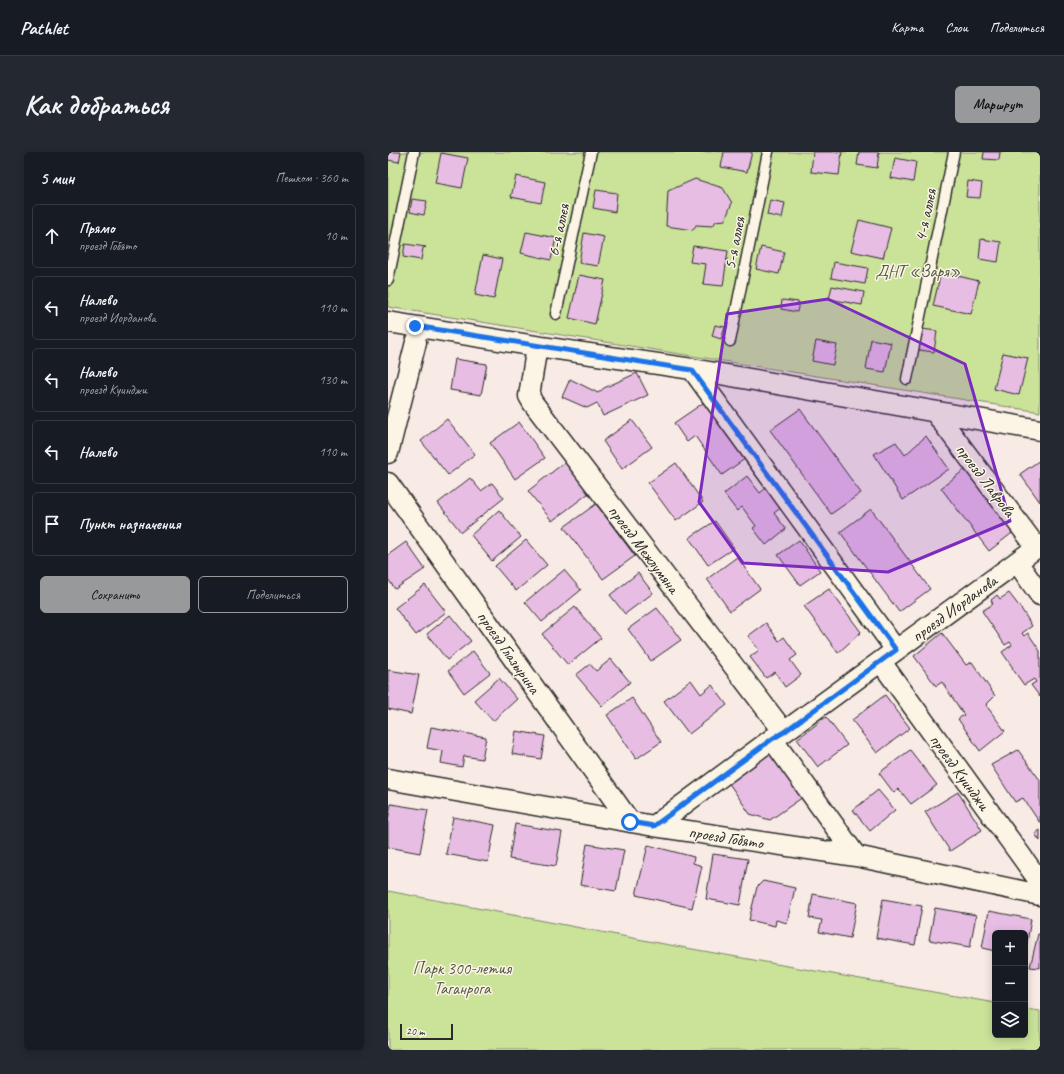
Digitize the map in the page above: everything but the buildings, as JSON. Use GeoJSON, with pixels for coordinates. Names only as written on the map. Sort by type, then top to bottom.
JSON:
{"type":"FeatureCollection","features":[{"type":"Feature","properties":{"kind":"street"},"geometry":{"type":"LineString","coordinates":[[388,322],[692,370],[1040,430]]}},
{"type":"Feature","properties":{"kind":"street"},"geometry":{"type":"LineString","coordinates":[[388,453],[416,342]]}},
{"type":"Feature","properties":{"kind":"street","name":"проезд Межлумяна"},"geometry":{"type":"LineString","coordinates":[[535,358],[529,396],[533,404],[778,735],[856,856]]}},
{"type":"Feature","properties":{"kind":"street","name":"проезд Куинджи"},"geometry":{"type":"LineString","coordinates":[[692,370],[888,656],[1040,882]]}},
{"type":"Feature","properties":{"kind":"street","name":"проезд Лаврова"},"geometry":{"type":"LineString","coordinates":[[935,412],[1038,546]]}},
{"type":"Feature","properties":{"kind":"street","name":"проезд Глазырина"},"geometry":{"type":"LineString","coordinates":[[388,482],[630,822]]}},
{"type":"Feature","properties":{"kind":"street","name":"проезд Иорданова"},"geometry":{"type":"LineString","coordinates":[[654,826],[1038,546]]}},
{"type":"Feature","properties":{"kind":"street"},"geometry":{"type":"LineString","coordinates":[[1017,562],[1040,595]]}},
{"type":"Feature","properties":{"kind":"street","name":"проезд Гобято"},"geometry":{"type":"LineString","coordinates":[[388,779],[654,826],[856,856],[1040,895]]}},
{"type":"Feature","properties":{"kind":"lane"},"geometry":{"type":"LineString","coordinates":[[388,280],[414,152]]}},
{"type":"Feature","properties":{"kind":"lane","name":"6-я аллея"},"geometry":{"type":"LineString","coordinates":[[556,314],[591,152]]}},
{"type":"Feature","properties":{"kind":"lane","name":"5-я аллея"},"geometry":{"type":"LineString","coordinates":[[730,341],[768,152]]}},
{"type":"Feature","properties":{"kind":"lane","name":"4-я аллея"},"geometry":{"type":"LineString","coordinates":[[907,379],[954,152]]}},
{"type":"Feature","properties":{"kind":"highlighted area"},"geometry":{"type":"Polygon","coordinates":[[[828,299],[965,364],[1010,521],[888,572],[743,563],[699,502],[727,314],[828,299]]]}},
{"type":"Feature","properties":{"kind":"green space","name":"ДНТ «Заря»"},"geometry":{"type":"Polygon","coordinates":[[[388,152],[1040,152],[1040,412],[388,307],[388,152]]]}},
{"type":"Feature","properties":{"kind":"green space","name":"Парк 300-летия Таганрога"},"geometry":{"type":"Polygon","coordinates":[[[388,891],[664,944],[992,1002],[992,1038],[1028,1038],[1028,1009],[1040,1011],[1040,1050],[388,1050],[388,891]]]}},
{"type":"Feature","properties":{"kind":"route"},"geometry":{"type":"LineString","coordinates":[[415,326],[692,370],[896,650],[654,826],[630,822]]}}]}
